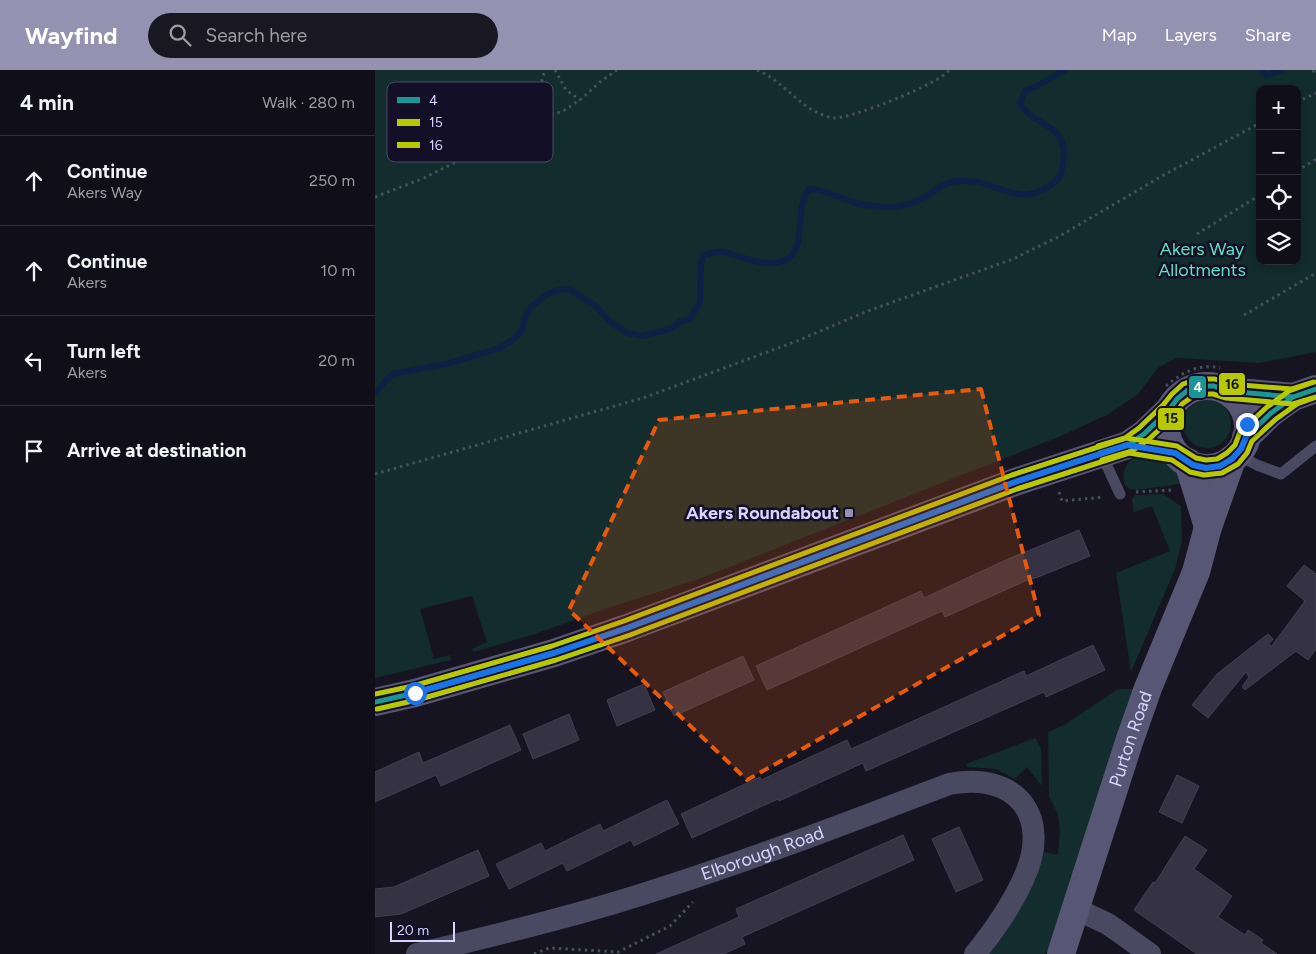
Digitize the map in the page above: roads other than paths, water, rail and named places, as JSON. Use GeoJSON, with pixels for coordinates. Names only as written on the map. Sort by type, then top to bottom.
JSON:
{"type":"FeatureCollection","features":[{"type":"Feature","properties":{"kind":"main road"},"geometry":{"type":"LineString","coordinates":[[375,702],[415,693],[528,661],[627,628],[1015,482],[1127,445],[1144,434],[1169,410],[1177,398],[1188,390],[1201,386],[1214,386],[1227,391],[1237,399],[1244,410],[1247,424],[1238,450],[1220,466],[1206,468],[1193,465],[1182,458],[1127,445]]}},
{"type":"Feature","properties":{"kind":"main road","name":"Purton Road"},"geometry":{"type":"LineString","coordinates":[[1227,391],[1304,393]]}},
{"type":"Feature","properties":{"kind":"main road","name":"Purton Road"},"geometry":{"type":"LineString","coordinates":[[1061,954],[1125,752],[1148,688],[1196,572],[1208,527],[1238,450],[1271,413],[1304,393]]}},
{"type":"Feature","properties":{"kind":"main road"},"geometry":{"type":"LineString","coordinates":[[1169,410],[1166,423],[1167,436],[1182,458],[1208,527]]}},
{"type":"Feature","properties":{"kind":"street","name":"Elborough Road"},"geometry":{"type":"LineString","coordinates":[[417,954],[503,934],[665,888],[828,831],[949,784],[965,781],[982,781],[1008,789],[1023,803],[1033,826],[1033,844],[1024,880],[975,954]]}},
{"type":"Feature","properties":{"kind":"street"},"geometry":{"type":"LineString","coordinates":[[1076,909],[1108,924],[1150,954]]}},
{"type":"Feature","properties":{"kind":"lane"},"geometry":{"type":"LineString","coordinates":[[1238,450],[1257,465],[1281,474],[1316,446]]}},
{"type":"Feature","properties":{"kind":"lane"},"geometry":{"type":"LineString","coordinates":[[1101,453],[1120,494]]}},
{"type":"Feature","properties":{"kind":"waterway"},"geometry":{"type":"LineString","coordinates":[[375,393],[392,374],[446,364],[500,348],[514,339],[522,330],[526,315],[532,306],[546,295],[557,290],[568,289],[580,296],[596,306],[609,321],[627,333],[642,336],[670,329],[681,321],[690,319],[700,302],[701,262],[704,255],[726,252],[759,262],[777,263],[789,258],[795,250],[799,239],[801,213],[809,189],[859,204],[889,207],[916,201],[928,196],[945,184],[956,181],[975,182],[1011,193],[1022,194],[1033,193],[1046,188],[1060,177],[1064,156],[1062,141],[1052,129],[1025,111],[1020,104],[1025,91],[1065,70]]}},
{"type":"Feature","properties":{"kind":"waterway"},"geometry":{"type":"LineString","coordinates":[[1262,70],[1266,75],[1282,70]]}},
{"type":"Feature","properties":{"kind":"place","name":"Akers Roundabout"},"geometry":{"type":"Point","coordinates":[849,513]}},
{"type":"Feature","properties":{"kind":"park label","name":"Akers Way Allotments"},"geometry":{"type":"Point","coordinates":[1202,259]}}]}
